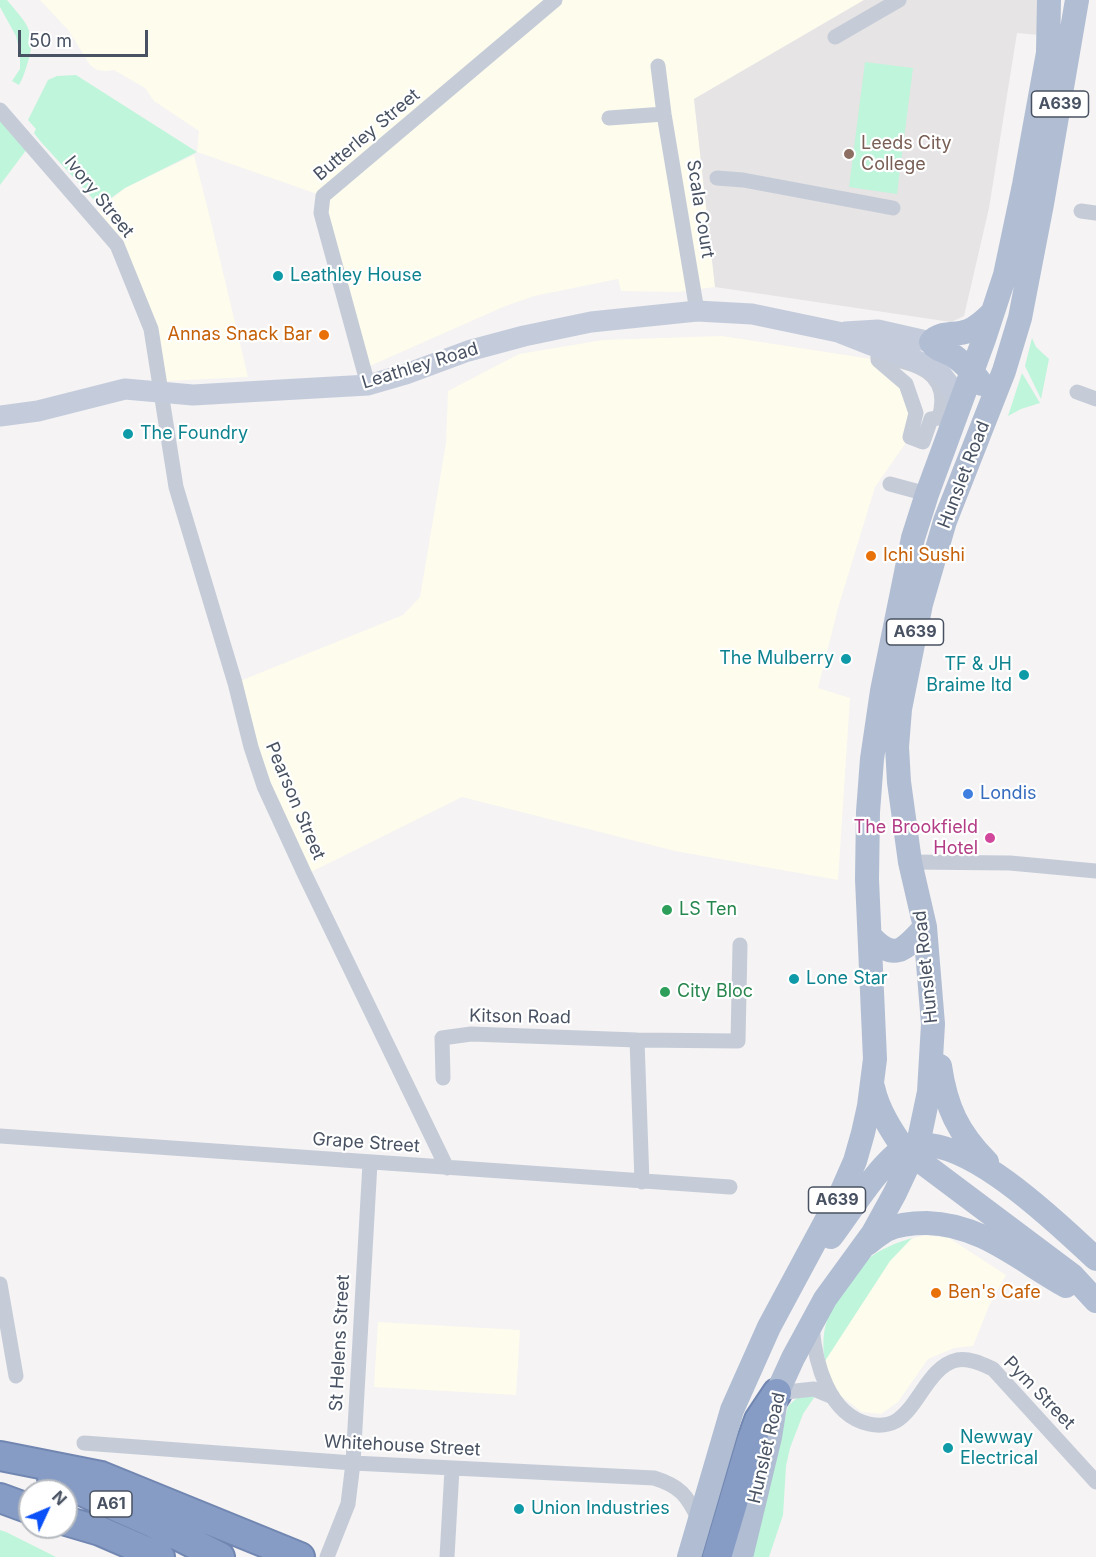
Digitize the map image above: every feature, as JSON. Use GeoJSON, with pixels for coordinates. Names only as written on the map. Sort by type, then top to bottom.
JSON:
{"type":"FeatureCollection","features":[{"type":"Feature","properties":{"kind":"highway"},"geometry":{"type":"LineString","coordinates":[[717,1557],[759,1420],[777,1393]]}},
{"type":"Feature","properties":{"kind":"highway"},"geometry":{"type":"LineString","coordinates":[[0,1456],[101,1476],[300,1557]]}},
{"type":"Feature","properties":{"kind":"highway","name":"A61"},"geometry":{"type":"LineString","coordinates":[[0,1456],[133,1514],[220,1557]]}},
{"type":"Feature","properties":{"kind":"highway"},"geometry":{"type":"LineString","coordinates":[[0,1498],[18,1505]]}},
{"type":"Feature","properties":{"kind":"highway","name":"A61"},"geometry":{"type":"LineString","coordinates":[[78,1524],[100,1531],[160,1557]]}},
{"type":"Feature","properties":{"kind":"highway"},"geometry":{"type":"LineString","coordinates":[[78,1527],[126,1557]]}},
{"type":"Feature","properties":{"kind":"main road","name":"Hunslet Road"},"geometry":{"type":"LineString","coordinates":[[741,1557],[770,1437],[777,1393],[812,1320],[865,1245],[895,1192],[912,1150],[929,1092],[933,1024],[926,927],[910,862],[899,782],[897,747],[900,709],[921,604],[945,521],[1013,346],[1024,300],[1078,1]]}},
{"type":"Feature","properties":{"kind":"main road","name":"Hunslet Road"},"geometry":{"type":"LineString","coordinates":[[689,1557],[732,1410],[750,1366],[841,1193],[855,1161],[869,1106],[874,1059],[867,879],[868,812],[872,759],[882,691],[908,556],[927,494],[973,371],[1009,255],[1048,53],[1048,6]]}},
{"type":"Feature","properties":{"kind":"main road"},"geometry":{"type":"LineString","coordinates":[[992,313],[978,326],[967,331],[937,335],[930,342],[973,371],[992,402]]}},
{"type":"Feature","properties":{"kind":"main road"},"geometry":{"type":"LineString","coordinates":[[870,936],[880,947],[890,952],[902,951],[926,927]]}},
{"type":"Feature","properties":{"kind":"main road"},"geometry":{"type":"LineString","coordinates":[[933,1024],[944,1093],[951,1112],[975,1149],[1003,1179],[1096,1259]]}},
{"type":"Feature","properties":{"kind":"main road"},"geometry":{"type":"LineString","coordinates":[[872,1082],[889,1126],[912,1150],[1072,1275],[1096,1302]]}},
{"type":"Feature","properties":{"kind":"main road"},"geometry":{"type":"LineString","coordinates":[[779,1310],[888,1162],[912,1150],[940,1147],[968,1157],[1003,1179]]}},
{"type":"Feature","properties":{"kind":"main road"},"geometry":{"type":"LineString","coordinates":[[865,1245],[887,1230],[912,1223],[955,1225],[994,1241],[1036,1269],[1096,1302]]}},
{"type":"Feature","properties":{"kind":"street","name":"Butterley Street"},"geometry":{"type":"LineString","coordinates":[[368,385],[321,213],[323,196],[555,0]]}},
{"type":"Feature","properties":{"kind":"street"},"geometry":{"type":"LineString","coordinates":[[835,37],[899,0]]}},
{"type":"Feature","properties":{"kind":"street","name":"Scala Court"},"geometry":{"type":"LineString","coordinates":[[658,66],[697,311]]}},
{"type":"Feature","properties":{"kind":"street","name":"Ivory Street"},"geometry":{"type":"LineString","coordinates":[[0,110],[117,245],[152,329],[161,391]]}},
{"type":"Feature","properties":{"kind":"street"},"geometry":{"type":"LineString","coordinates":[[609,118],[664,114]]}},
{"type":"Feature","properties":{"kind":"street"},"geometry":{"type":"LineString","coordinates":[[717,178],[773,179],[816,187],[893,208]]}},
{"type":"Feature","properties":{"kind":"street","name":"Leathley Road"},"geometry":{"type":"LineString","coordinates":[[0,416],[38,411],[125,389],[193,396],[368,385],[406,374],[468,351],[524,336],[591,322],[697,311],[752,314],[838,332],[927,364],[947,381],[959,406]]}},
{"type":"Feature","properties":{"kind":"street","name":"Leathley Road"},"geometry":{"type":"LineString","coordinates":[[838,332],[878,330],[930,342]]}},
{"type":"Feature","properties":{"kind":"street"},"geometry":{"type":"LineString","coordinates":[[878,356],[901,360],[917,366],[937,380],[941,389],[943,407],[939,418],[931,419],[923,442],[910,437],[916,413],[906,384],[878,360],[878,356]]}},
{"type":"Feature","properties":{"kind":"street","name":"Pearson Street"},"geometry":{"type":"LineString","coordinates":[[161,391],[176,487],[264,786],[447,1168]]}},
{"type":"Feature","properties":{"kind":"street"},"geometry":{"type":"LineString","coordinates":[[1077,392],[1096,399]]}},
{"type":"Feature","properties":{"kind":"street"},"geometry":{"type":"LineString","coordinates":[[890,484],[927,494]]}},
{"type":"Feature","properties":{"kind":"street"},"geometry":{"type":"LineString","coordinates":[[910,862],[1010,863],[1096,871]]}},
{"type":"Feature","properties":{"kind":"street","name":"Kitson Road"},"geometry":{"type":"LineString","coordinates":[[443,1078],[442,1038],[471,1034],[738,1041],[740,945]]}},
{"type":"Feature","properties":{"kind":"street"},"geometry":{"type":"LineString","coordinates":[[637,1040],[642,1182]]}},
{"type":"Feature","properties":{"kind":"street","name":"Grape Street"},"geometry":{"type":"LineString","coordinates":[[0,1136],[730,1187]]}},
{"type":"Feature","properties":{"kind":"street","name":"St Helens Street"},"geometry":{"type":"LineString","coordinates":[[327,1557],[348,1504],[353,1463],[370,1162]]}},
{"type":"Feature","properties":{"kind":"street"},"geometry":{"type":"LineString","coordinates":[[0,1284],[16,1376]]}},
{"type":"Feature","properties":{"kind":"street","name":"Pym Street"},"geometry":{"type":"LineString","coordinates":[[812,1320],[822,1374],[833,1397],[844,1411],[860,1422],[879,1426],[897,1421],[910,1408],[927,1382],[940,1370],[957,1360],[976,1362],[993,1369],[1096,1482]]}},
{"type":"Feature","properties":{"kind":"street"},"geometry":{"type":"LineString","coordinates":[[777,1393],[814,1389],[833,1397]]}},
{"type":"Feature","properties":{"kind":"street","name":"Whitehouse Street"},"geometry":{"type":"LineString","coordinates":[[84,1443],[353,1463],[654,1478],[668,1482],[684,1493],[699,1520]]}},
{"type":"Feature","properties":{"kind":"street"},"geometry":{"type":"LineString","coordinates":[[447,1557],[452,1468]]}},
{"type":"Feature","properties":{"kind":"shaded area"},"geometry":{"type":"Polygon","coordinates":[[[40,0],[864,0],[694,99],[715,287],[677,292],[621,291],[618,279],[534,296],[364,367],[323,196],[197,152],[199,131],[154,101],[145,88],[114,70],[97,70],[90,65],[69,31],[40,0]]]}},
{"type":"Feature","properties":{"kind":"shaded area","name":"Leeds City College"},"geometry":{"type":"Polygon","coordinates":[[[864,0],[1043,0],[1040,35],[1017,33],[989,208],[964,316],[951,322],[715,287],[694,99],[864,0]]]}},
{"type":"Feature","properties":{"kind":"shaded area"},"geometry":{"type":"Polygon","coordinates":[[[194,155],[248,377],[158,380],[151,329],[117,245],[92,215],[125,188],[194,155]]]}},
{"type":"Feature","properties":{"kind":"shaded area"},"geometry":{"type":"Polygon","coordinates":[[[722,336],[878,360],[906,384],[916,413],[910,437],[875,487],[838,608],[818,688],[850,698],[838,880],[675,851],[462,797],[305,875],[264,786],[235,683],[403,615],[420,597],[446,443],[448,391],[519,354],[603,340],[722,336]]]}},
{"type":"Feature","properties":{"kind":"shaded area"},"geometry":{"type":"Polygon","coordinates":[[[924,1235],[949,1238],[1006,1275],[989,1306],[973,1346],[954,1348],[928,1359],[898,1402],[881,1414],[862,1412],[841,1396],[829,1379],[824,1355],[824,1335],[885,1248],[924,1235]]]}},
{"type":"Feature","properties":{"kind":"shaded area"},"geometry":{"type":"Polygon","coordinates":[[[378,1322],[520,1330],[516,1395],[374,1387],[378,1322]]]}},
{"type":"Feature","properties":{"kind":"green space"},"geometry":{"type":"Polygon","coordinates":[[[0,0],[7,0],[30,33],[29,58],[19,85],[12,81],[20,69],[20,52],[16,36],[0,7],[0,0]]]}},
{"type":"Feature","properties":{"kind":"green space"},"geometry":{"type":"Polygon","coordinates":[[[865,62],[913,68],[897,194],[849,187],[865,62]]]}},
{"type":"Feature","properties":{"kind":"green space"},"geometry":{"type":"Polygon","coordinates":[[[76,75],[197,152],[125,188],[111,198],[101,202],[95,201],[41,142],[34,133],[36,129],[28,120],[48,80],[57,76],[76,75]]]}},
{"type":"Feature","properties":{"kind":"green space"},"geometry":{"type":"Polygon","coordinates":[[[0,110],[30,145],[0,185],[0,110]]]}},
{"type":"Feature","properties":{"kind":"green space"},"geometry":{"type":"Polygon","coordinates":[[[1032,338],[1036,347],[1049,359],[1041,399],[1025,366],[1032,338]]]}},
{"type":"Feature","properties":{"kind":"green space"},"geometry":{"type":"Polygon","coordinates":[[[1022,373],[1040,403],[1008,416],[1022,373]]]}},
{"type":"Feature","properties":{"kind":"green space"},"geometry":{"type":"Polygon","coordinates":[[[912,1238],[890,1261],[825,1361],[823,1344],[825,1326],[846,1286],[861,1266],[876,1253],[912,1238]]]}},
{"type":"Feature","properties":{"kind":"green space"},"geometry":{"type":"Polygon","coordinates":[[[815,1396],[803,1414],[790,1448],[786,1466],[783,1515],[769,1557],[751,1557],[788,1406],[798,1397],[815,1396]]]}},
{"type":"Feature","properties":{"kind":"green space"},"geometry":{"type":"Polygon","coordinates":[[[0,1530],[56,1557],[0,1557],[0,1530]]]}},
{"type":"Feature","properties":{"kind":"place","name":"Leeds City College"},"geometry":{"type":"Point","coordinates":[849,154]}},
{"type":"Feature","properties":{"kind":"place","name":"Leathley House"},"geometry":{"type":"Point","coordinates":[278,276]}},
{"type":"Feature","properties":{"kind":"place","name":"Annas Snack Bar"},"geometry":{"type":"Point","coordinates":[324,335]}},
{"type":"Feature","properties":{"kind":"place","name":"The Foundry"},"geometry":{"type":"Point","coordinates":[128,434]}},
{"type":"Feature","properties":{"kind":"place","name":"Ichi Sushi"},"geometry":{"type":"Point","coordinates":[871,556]}},
{"type":"Feature","properties":{"kind":"place","name":"The Mulberry"},"geometry":{"type":"Point","coordinates":[846,659]}},
{"type":"Feature","properties":{"kind":"place","name":"TF & JH Braime ltd"},"geometry":{"type":"Point","coordinates":[1024,675]}},
{"type":"Feature","properties":{"kind":"place","name":"Londis"},"geometry":{"type":"Point","coordinates":[968,794]}},
{"type":"Feature","properties":{"kind":"place","name":"The Brookfield Hotel"},"geometry":{"type":"Point","coordinates":[990,838]}},
{"type":"Feature","properties":{"kind":"place","name":"LS Ten"},"geometry":{"type":"Point","coordinates":[667,910]}},
{"type":"Feature","properties":{"kind":"place","name":"Lone Star"},"geometry":{"type":"Point","coordinates":[794,979]}},
{"type":"Feature","properties":{"kind":"place","name":"City Bloc"},"geometry":{"type":"Point","coordinates":[665,992]}},
{"type":"Feature","properties":{"kind":"place","name":"Ben's Cafe"},"geometry":{"type":"Point","coordinates":[936,1293]}},
{"type":"Feature","properties":{"kind":"place","name":"Newway Electrical"},"geometry":{"type":"Point","coordinates":[948,1448]}},
{"type":"Feature","properties":{"kind":"place","name":"Union Industries"},"geometry":{"type":"Point","coordinates":[519,1509]}}]}
